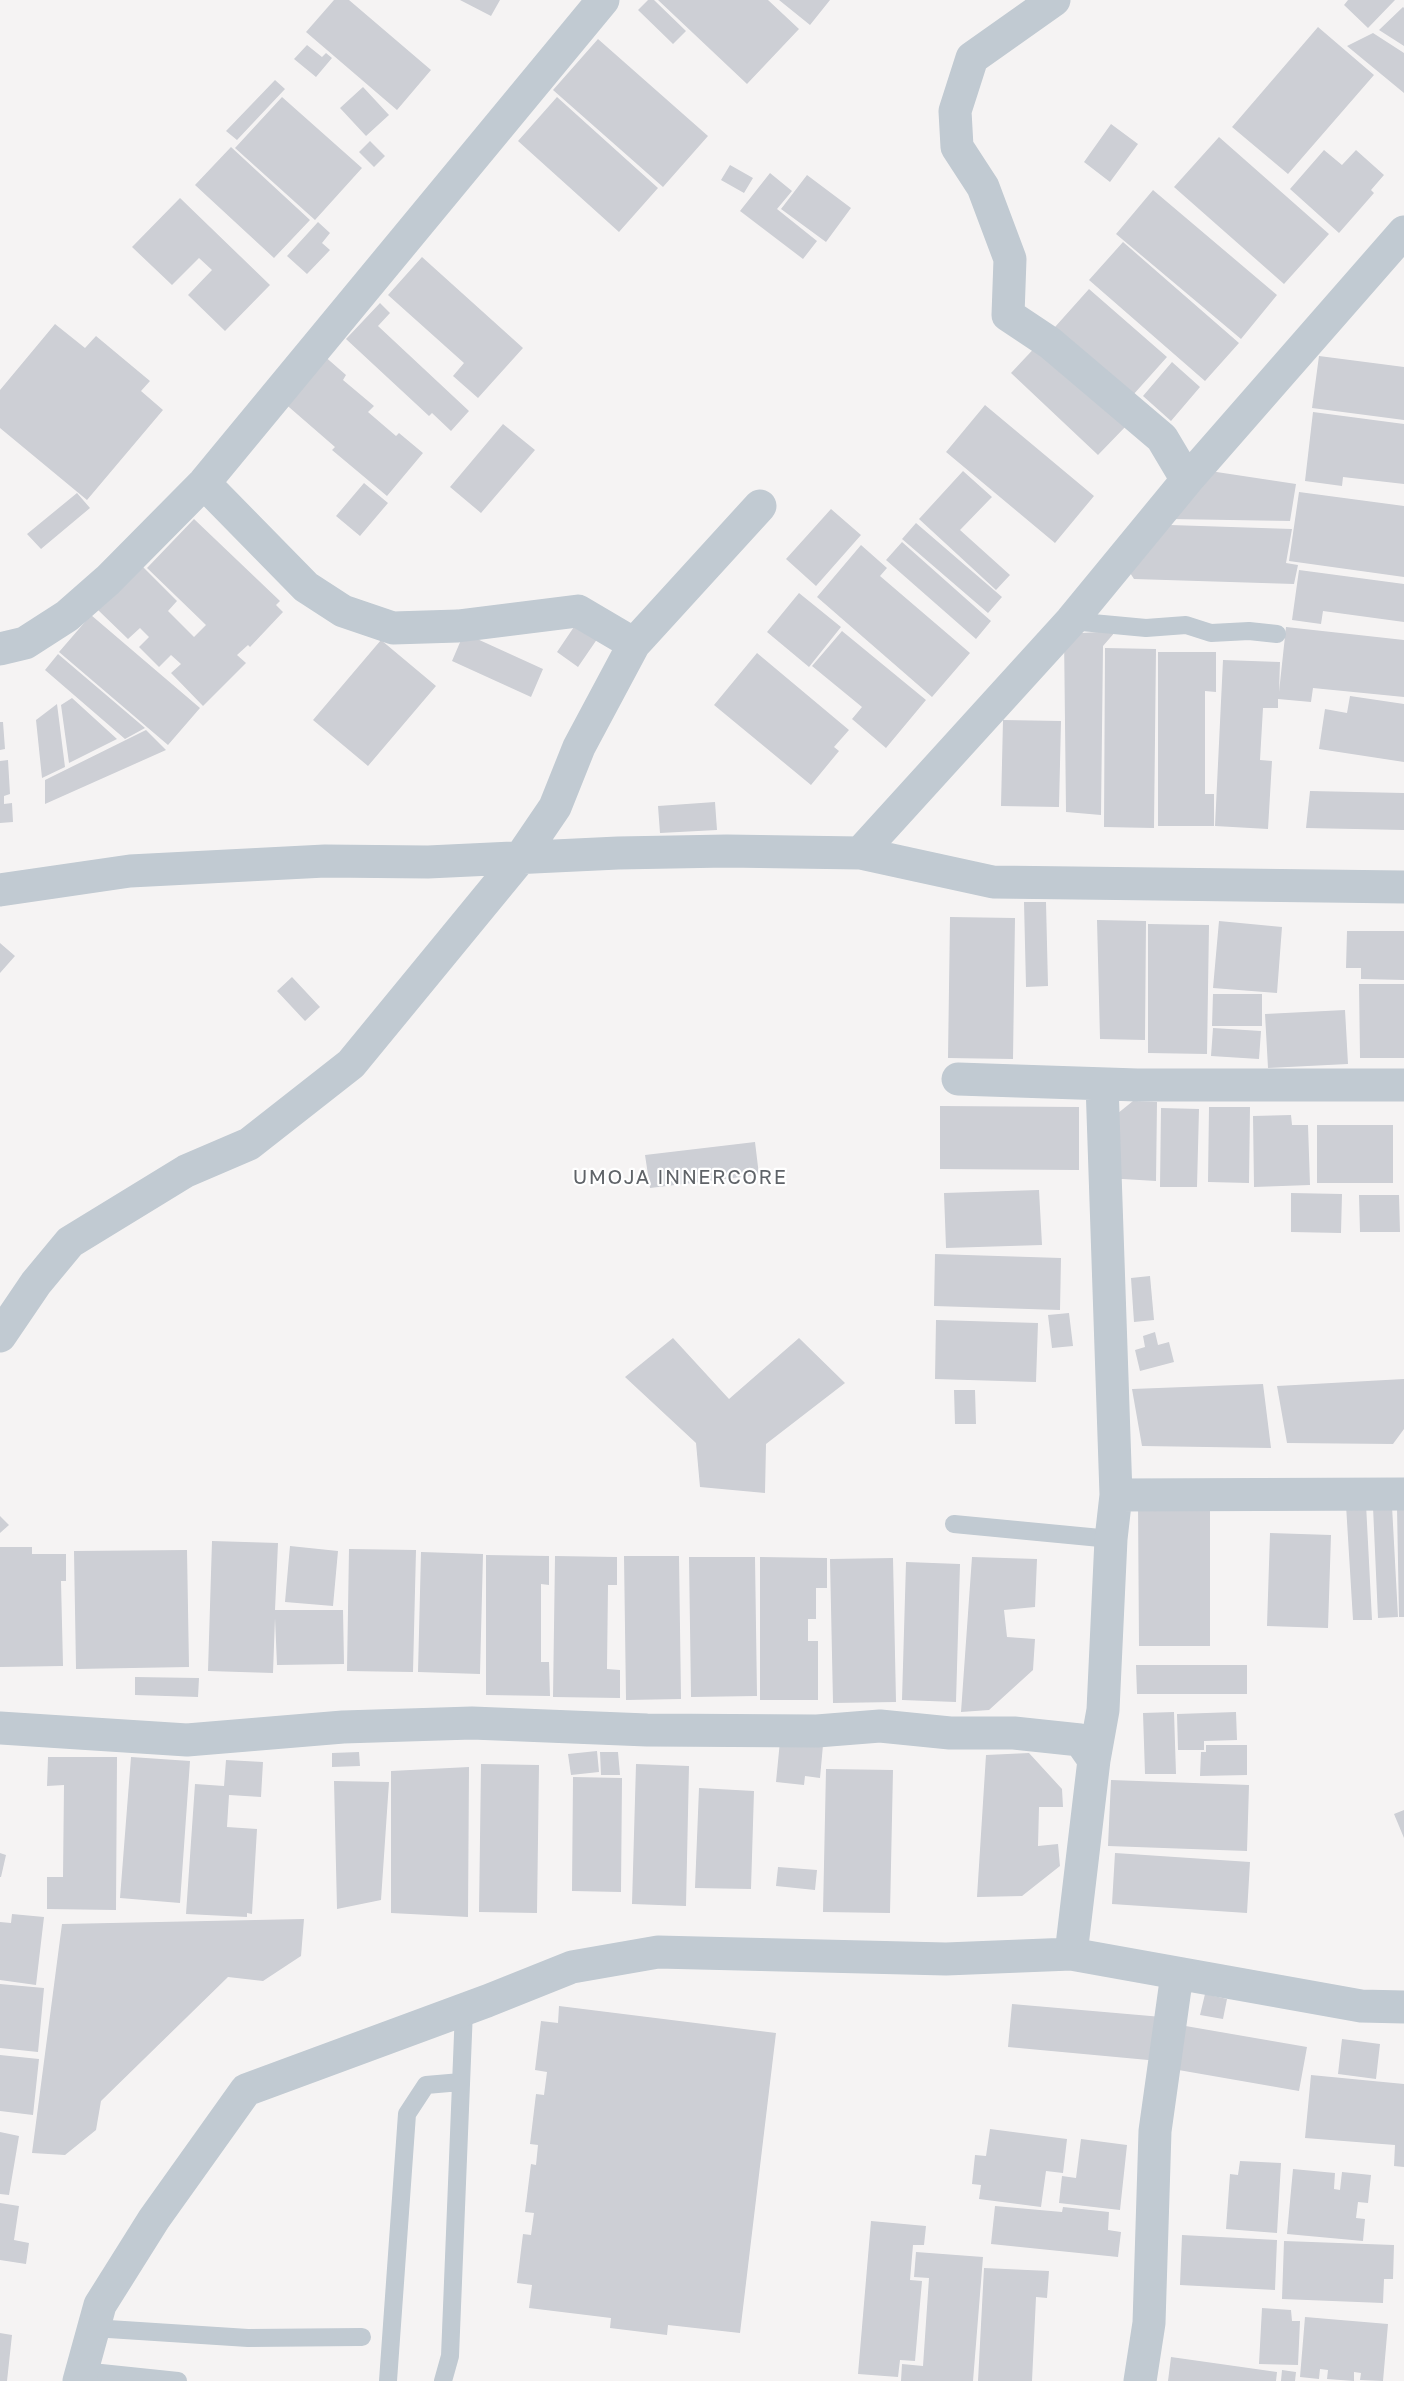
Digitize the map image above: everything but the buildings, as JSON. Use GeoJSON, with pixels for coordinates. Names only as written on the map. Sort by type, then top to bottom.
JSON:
{"type":"FeatureCollection","features":[{"type":"Feature","properties":{"kind":"street"},"geometry":{"type":"LineString","coordinates":[[0,649],[25,643],[67,616],[108,580],[204,483],[603,0]]}},
{"type":"Feature","properties":{"kind":"street"},"geometry":{"type":"LineString","coordinates":[[1054,0],[972,58],[955,111],[957,147],[983,187],[1011,259],[1008,315],[1050,343],[1162,438],[1186,480]]}},
{"type":"Feature","properties":{"kind":"street"},"geometry":{"type":"LineString","coordinates":[[860,853],[1071,621],[1186,480],[1404,232]]}},
{"type":"Feature","properties":{"kind":"street"},"geometry":{"type":"LineString","coordinates":[[204,483],[306,587],[343,611],[393,628],[458,626],[578,611],[634,644]]}},
{"type":"Feature","properties":{"kind":"street"},"geometry":{"type":"LineString","coordinates":[[0,1336],[36,1283],[70,1242],[186,1171],[249,1144],[351,1064],[521,857],[555,807],[579,747],[634,644],[760,506]]}},
{"type":"Feature","properties":{"kind":"street"},"geometry":{"type":"LineString","coordinates":[[0,890],[130,871],[325,861],[428,861],[727,851],[860,853],[993,882],[1404,887]]}},
{"type":"Feature","properties":{"kind":"street"},"geometry":{"type":"LineString","coordinates":[[958,1079],[1102,1084],[1404,1085]]}},
{"type":"Feature","properties":{"kind":"street"},"geometry":{"type":"LineString","coordinates":[[1071,1954],[1094,1760],[1103,1710],[1111,1539],[1116,1495],[1102,1084]]}},
{"type":"Feature","properties":{"kind":"street"},"geometry":{"type":"LineString","coordinates":[[1116,1495],[1404,1494]]}},
{"type":"Feature","properties":{"kind":"street"},"geometry":{"type":"LineString","coordinates":[[0,1728],[187,1740],[343,1726],[472,1723],[648,1730],[817,1731],[880,1726],[950,1733],[1014,1733],[1080,1740],[1094,1760]]}},
{"type":"Feature","properties":{"kind":"street"},"geometry":{"type":"LineString","coordinates":[[80,2376],[100,2305],[154,2219],[246,2090],[464,2010],[572,1967],[658,1952],[946,1959],[1071,1954],[1361,2006],[1404,2007]]}},
{"type":"Feature","properties":{"kind":"street"},"geometry":{"type":"LineString","coordinates":[[1140,2381],[1149,2323],[1155,2131],[1176,1974]]}},
{"type":"Feature","properties":{"kind":"lane"},"geometry":{"type":"LineString","coordinates":[[1071,621],[1146,628],[1186,625],[1211,633],[1249,631],[1277,634]]}},
{"type":"Feature","properties":{"kind":"lane"},"geometry":{"type":"LineString","coordinates":[[954,1524],[1111,1539]]}},
{"type":"Feature","properties":{"kind":"lane"},"geometry":{"type":"LineString","coordinates":[[442,2381],[450,2355],[464,2010]]}},
{"type":"Feature","properties":{"kind":"lane"},"geometry":{"type":"LineString","coordinates":[[388,2381],[406,2114],[426,2085],[461,2082]]}},
{"type":"Feature","properties":{"kind":"lane"},"geometry":{"type":"LineString","coordinates":[[93,2328],[248,2338],[362,2337]]}},
{"type":"Feature","properties":{"kind":"lane"},"geometry":{"type":"LineString","coordinates":[[80,2376],[178,2381]]}},
{"type":"Feature","properties":{"kind":"district","name":"UMOJA INNERCORE"},"geometry":{"type":"Point","coordinates":[680,1178]}}]}
